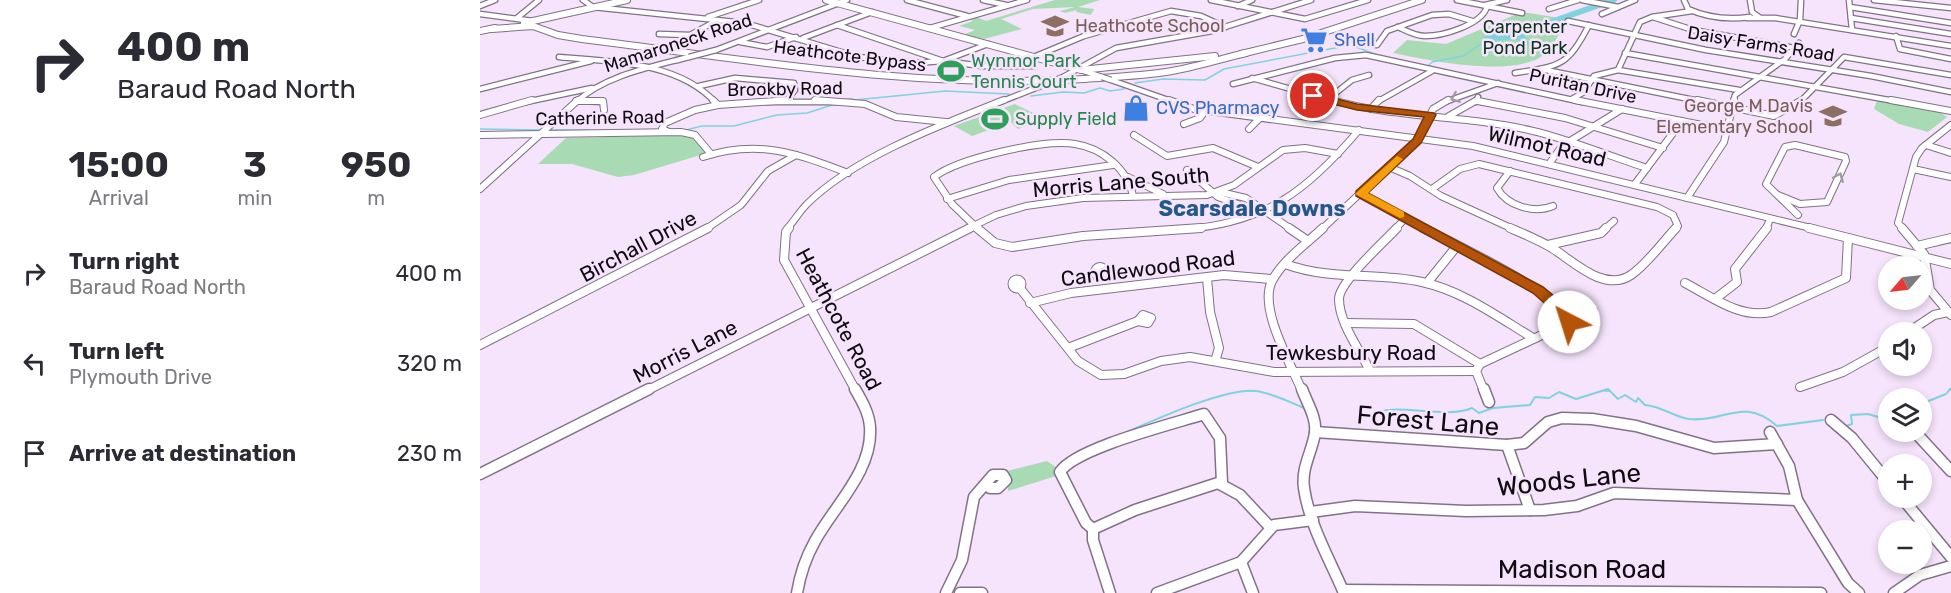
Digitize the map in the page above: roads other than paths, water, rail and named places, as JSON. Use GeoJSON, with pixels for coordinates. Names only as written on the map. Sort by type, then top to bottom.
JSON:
{"type":"FeatureCollection","features":[{"type":"Feature","properties":{"kind":"main road"},"geometry":{"type":"LineString","coordinates":[[480,31],[627,0]]}},
{"type":"Feature","properties":{"kind":"main road"},"geometry":{"type":"LineString","coordinates":[[826,0],[1036,56],[1080,70],[1246,53],[1422,0]]}},
{"type":"Feature","properties":{"kind":"main road"},"geometry":{"type":"LineString","coordinates":[[533,21],[545,30]]}},
{"type":"Feature","properties":{"kind":"main road"},"geometry":{"type":"LineString","coordinates":[[492,29],[527,26],[545,30]]}},
{"type":"Feature","properties":{"kind":"main road","name":"Heathcote Bypass"},"geometry":{"type":"LineString","coordinates":[[545,30],[574,38],[911,79],[1030,81],[1153,74],[1246,53]]}},
{"type":"Feature","properties":{"kind":"main road"},"geometry":{"type":"LineString","coordinates":[[1182,59],[1263,49]]}},
{"type":"Feature","properties":{"kind":"main road"},"geometry":{"type":"LineString","coordinates":[[1182,59],[1187,66],[1197,65]]}},
{"type":"Feature","properties":{"kind":"main road","name":"Heathcote Bypass"},"geometry":{"type":"LineString","coordinates":[[1153,74],[1169,70],[1182,59]]}},
{"type":"Feature","properties":{"kind":"main road"},"geometry":{"type":"LineString","coordinates":[[1093,62],[1094,66],[1100,67]]}},
{"type":"Feature","properties":{"kind":"street"},"geometry":{"type":"LineString","coordinates":[[480,6],[495,0]]}},
{"type":"Feature","properties":{"kind":"street"},"geometry":{"type":"LineString","coordinates":[[518,18],[539,0]]}},
{"type":"Feature","properties":{"kind":"street"},"geometry":{"type":"LineString","coordinates":[[582,0],[593,7],[720,20],[770,28],[858,57],[915,63],[943,62],[982,66],[1036,66],[1047,60]]}},
{"type":"Feature","properties":{"kind":"street"},"geometry":{"type":"LineString","coordinates":[[703,18],[759,0]]}},
{"type":"Feature","properties":{"kind":"street","name":"Mamaroneck Road"},"geometry":{"type":"LineString","coordinates":[[482,186],[576,101],[594,88],[644,68],[716,50],[848,0]]}},
{"type":"Feature","properties":{"kind":"street"},"geometry":{"type":"LineString","coordinates":[[907,0],[968,16]]}},
{"type":"Feature","properties":{"kind":"street"},"geometry":{"type":"LineString","coordinates":[[983,0],[1007,5]]}},
{"type":"Feature","properties":{"kind":"street"},"geometry":{"type":"LineString","coordinates":[[930,28],[1027,0]]}},
{"type":"Feature","properties":{"kind":"street"},"geometry":{"type":"LineString","coordinates":[[1211,0],[1305,19],[1368,0]]}},
{"type":"Feature","properties":{"kind":"street"},"geometry":{"type":"LineString","coordinates":[[1238,6],[1252,0]]}},
{"type":"Feature","properties":{"kind":"street","name":"Heathcote Road"},"geometry":{"type":"LineString","coordinates":[[797,593],[814,543],[859,472],[872,432],[871,421],[866,409],[781,252],[782,237],[798,212],[848,173],[948,122],[1080,70],[1111,50],[1225,27],[1311,0]]}},
{"type":"Feature","properties":{"kind":"street"},"geometry":{"type":"LineString","coordinates":[[1457,0],[1522,13]]}},
{"type":"Feature","properties":{"kind":"street"},"geometry":{"type":"LineString","coordinates":[[1484,6],[1507,0]]}},
{"type":"Feature","properties":{"kind":"street"},"geometry":{"type":"LineString","coordinates":[[1549,9],[1580,0],[1618,7]]}},
{"type":"Feature","properties":{"kind":"street"},"geometry":{"type":"LineString","coordinates":[[1602,14],[1635,0]]}},
{"type":"Feature","properties":{"kind":"street"},"geometry":{"type":"LineString","coordinates":[[1684,0],[1684,4],[1692,11]]}},
{"type":"Feature","properties":{"kind":"street"},"geometry":{"type":"LineString","coordinates":[[1750,0],[1752,12],[1758,17]]}},
{"type":"Feature","properties":{"kind":"street"},"geometry":{"type":"LineString","coordinates":[[1794,34],[1799,21],[1801,0]]}},
{"type":"Feature","properties":{"kind":"street"},"geometry":{"type":"LineString","coordinates":[[1850,0],[1852,30]]}},
{"type":"Feature","properties":{"kind":"street"},"geometry":{"type":"LineString","coordinates":[[1874,0],[1950,9]]}},
{"type":"Feature","properties":{"kind":"street"},"geometry":{"type":"LineString","coordinates":[[1398,27],[1426,36],[1442,33],[1482,15],[1484,6]]}},
{"type":"Feature","properties":{"kind":"street"},"geometry":{"type":"LineString","coordinates":[[1850,7],[1950,22]]}},
{"type":"Feature","properties":{"kind":"street"},"geometry":{"type":"LineString","coordinates":[[1036,56],[1084,36],[1171,11],[1201,16],[1225,27]]}},
{"type":"Feature","properties":{"kind":"street"},"geometry":{"type":"LineString","coordinates":[[1618,70],[1640,22],[1652,17],[1692,11],[1723,19],[1758,17],[1799,21],[1951,46]]}},
{"type":"Feature","properties":{"kind":"street"},"geometry":{"type":"LineString","coordinates":[[802,39],[872,12]]}},
{"type":"Feature","properties":{"kind":"street"},"geometry":{"type":"LineString","coordinates":[[480,14],[533,21]]}},
{"type":"Feature","properties":{"kind":"street"},"geometry":{"type":"LineString","coordinates":[[1352,42],[1374,46],[1379,44],[1385,32],[1436,15],[1452,15],[1472,21]]}},
{"type":"Feature","properties":{"kind":"street"},"geometry":{"type":"LineString","coordinates":[[1652,17],[1693,30],[1797,45],[1782,62],[1740,90],[1732,100],[1724,142],[1688,198]]}},
{"type":"Feature","properties":{"kind":"street"},"geometry":{"type":"LineString","coordinates":[[1851,18],[1951,34]]}},
{"type":"Feature","properties":{"kind":"street"},"geometry":{"type":"LineString","coordinates":[[659,34],[690,35],[720,20]]}},
{"type":"Feature","properties":{"kind":"street","name":"Daisy Farms Road"},"geometry":{"type":"LineString","coordinates":[[1568,21],[1951,92]]}},
{"type":"Feature","properties":{"kind":"street"},"geometry":{"type":"LineString","coordinates":[[1942,44],[1939,27],[1950,22]]}},
{"type":"Feature","properties":{"kind":"street"},"geometry":{"type":"LineString","coordinates":[[837,25],[943,62],[988,44]]}},
{"type":"Feature","properties":{"kind":"street"},"geometry":{"type":"LineString","coordinates":[[1515,73],[1559,65],[1572,57],[1589,25]]}},
{"type":"Feature","properties":{"kind":"street"},"geometry":{"type":"LineString","coordinates":[[1896,36],[1900,49],[1951,59]]}},
{"type":"Feature","properties":{"kind":"street"},"geometry":{"type":"LineString","coordinates":[[739,42],[767,48],[796,37]]}},
{"type":"Feature","properties":{"kind":"street"},"geometry":{"type":"LineString","coordinates":[[1625,52],[1951,111]]}},
{"type":"Feature","properties":{"kind":"street","name":"Puritan Drive"},"geometry":{"type":"LineString","coordinates":[[1233,84],[1335,58],[1363,55],[1656,118],[1727,130]]}},
{"type":"Feature","properties":{"kind":"street","name":"Brookby Road"},"geometry":{"type":"LineString","coordinates":[[559,57],[644,68],[699,86],[718,105],[786,101],[857,102],[896,117],[948,122]]}},
{"type":"Feature","properties":{"kind":"street"},"geometry":{"type":"LineString","coordinates":[[1541,69],[1590,81],[1777,115],[1818,86],[1845,57],[1951,75]]}},
{"type":"Feature","properties":{"kind":"street"},"geometry":{"type":"LineString","coordinates":[[480,89],[567,69],[592,60]]}},
{"type":"Feature","properties":{"kind":"street","name":"Wilmot Road"},"geometry":{"type":"LineString","coordinates":[[1080,70],[1132,87],[1173,104],[1205,111],[1473,146],[1635,184],[1918,256]]}},
{"type":"Feature","properties":{"kind":"street"},"geometry":{"type":"LineString","coordinates":[[1371,109],[1377,100],[1417,82],[1431,70]]}},
{"type":"Feature","properties":{"kind":"street"},"geometry":{"type":"LineString","coordinates":[[1572,99],[1584,92],[1596,75],[1618,70],[1740,90]]}},
{"type":"Feature","properties":{"kind":"street"},"geometry":{"type":"LineString","coordinates":[[1327,100],[1349,81],[1369,75]]}},
{"type":"Feature","properties":{"kind":"street"},"geometry":{"type":"LineString","coordinates":[[699,86],[735,78],[794,83],[795,90],[786,101]]}},
{"type":"Feature","properties":{"kind":"street"},"geometry":{"type":"LineString","coordinates":[[1252,78],[1327,100],[1371,109],[1449,116],[1533,131],[1647,168]]}},
{"type":"Feature","properties":{"kind":"street"},"geometry":{"type":"LineString","coordinates":[[1343,591],[1312,516],[1303,474],[1315,432],[1308,405],[1269,310],[1267,296],[1272,279],[1308,241],[1419,138],[1433,109],[1451,98],[1498,83]]}},
{"type":"Feature","properties":{"kind":"street"},"geometry":{"type":"LineString","coordinates":[[480,115],[540,98],[594,88]]}},
{"type":"Feature","properties":{"kind":"street"},"geometry":{"type":"LineString","coordinates":[[1478,101],[1478,94],[1484,89]]}},
{"type":"Feature","properties":{"kind":"street"},"geometry":{"type":"LineString","coordinates":[[576,101],[603,101],[604,110]]}},
{"type":"Feature","properties":{"kind":"street"},"geometry":{"type":"LineString","coordinates":[[1449,116],[1454,111],[1478,101],[1516,106],[1663,148]]}},
{"type":"Feature","properties":{"kind":"street"},"geometry":{"type":"LineString","coordinates":[[634,132],[665,123],[690,112],[718,105]]}},
{"type":"Feature","properties":{"kind":"street"},"geometry":{"type":"LineString","coordinates":[[1549,164],[1556,153],[1570,142],[1622,109]]}},
{"type":"Feature","properties":{"kind":"street"},"geometry":{"type":"LineString","coordinates":[[1184,124],[1200,118],[1205,111]]}},
{"type":"Feature","properties":{"kind":"street"},"geometry":{"type":"LineString","coordinates":[[1249,129],[1260,118]]}},
{"type":"Feature","properties":{"kind":"street"},"geometry":{"type":"LineString","coordinates":[[1635,184],[1682,121]]}},
{"type":"Feature","properties":{"kind":"street"},"geometry":{"type":"LineString","coordinates":[[665,123],[663,130],[670,132]]}},
{"type":"Feature","properties":{"kind":"street"},"geometry":{"type":"LineString","coordinates":[[1924,256],[1898,223],[1917,157],[1926,145],[1948,131],[1951,125]]}},
{"type":"Feature","properties":{"kind":"street"},"geometry":{"type":"LineString","coordinates":[[1133,196],[1131,183],[1113,165],[1088,147],[1068,143],[975,159],[941,171],[934,177],[937,188],[989,241],[1008,246],[1091,235],[1189,228],[1264,213],[1299,188],[1338,154],[1359,130]]}},
{"type":"Feature","properties":{"kind":"street","name":"Catherine Road"},"geometry":{"type":"LineString","coordinates":[[480,135],[670,132],[694,135],[711,154]]}},
{"type":"Feature","properties":{"kind":"street"},"geometry":{"type":"LineString","coordinates":[[1134,135],[1167,156],[1213,148],[1258,167]]}},
{"type":"Feature","properties":{"kind":"street"},"geometry":{"type":"LineString","coordinates":[[1797,226],[1801,207],[1829,201],[1846,161],[1844,156],[1795,145],[1786,146],[1766,183],[1798,215]]}},
{"type":"Feature","properties":{"kind":"street"},"geometry":{"type":"LineString","coordinates":[[1926,145],[1951,153]]}},
{"type":"Feature","properties":{"kind":"street"},"geometry":{"type":"LineString","coordinates":[[703,157],[759,146],[796,154],[848,173]]}},
{"type":"Feature","properties":{"kind":"street","name":"Morris Lane South"},"geometry":{"type":"LineString","coordinates":[[906,260],[974,226],[1026,206],[1083,198],[1207,195],[1234,185],[1280,151],[1293,148],[1338,154]]}},
{"type":"Feature","properties":{"kind":"street","name":"Birchall Drive"},"geometry":{"type":"LineString","coordinates":[[480,345],[705,230],[736,210],[768,171],[796,154]]}},
{"type":"Feature","properties":{"kind":"street"},"geometry":{"type":"LineString","coordinates":[[1389,167],[1407,173],[1432,189],[1506,228],[1548,245],[1592,274],[1618,280],[1631,275],[1678,226],[1673,215],[1662,208],[1479,164],[1466,165],[1432,189]]}},
{"type":"Feature","properties":{"kind":"street"},"geometry":{"type":"LineString","coordinates":[[947,199],[970,189],[1012,177],[1113,165]]}},
{"type":"Feature","properties":{"kind":"street"},"geometry":{"type":"LineString","coordinates":[[1561,183],[1568,168]]}},
{"type":"Feature","properties":{"kind":"street"},"geometry":{"type":"LineString","coordinates":[[1913,169],[1951,177]]}},
{"type":"Feature","properties":{"kind":"street"},"geometry":{"type":"LineString","coordinates":[[1188,170],[1220,197],[1253,211],[1264,213],[1308,241]]}},
{"type":"Feature","properties":{"kind":"street"},"geometry":{"type":"LineString","coordinates":[[1510,171],[1497,188],[1501,195],[1532,210],[1544,210],[1553,206]]}},
{"type":"Feature","properties":{"kind":"street"},"geometry":{"type":"LineString","coordinates":[[1124,175],[1150,189],[1172,196]]}},
{"type":"Feature","properties":{"kind":"street"},"geometry":{"type":"LineString","coordinates":[[1360,194],[1538,290],[1567,315],[1569,322]]}},
{"type":"Feature","properties":{"kind":"street"},"geometry":{"type":"LineString","coordinates":[[1778,195],[1793,202],[1809,204]]}},
{"type":"Feature","properties":{"kind":"street"},"geometry":{"type":"LineString","coordinates":[[1370,371],[1345,323],[1339,308],[1339,297],[1343,286],[1406,218]]}},
{"type":"Feature","properties":{"kind":"street"},"geometry":{"type":"LineString","coordinates":[[1715,299],[1737,282],[1735,269],[1770,224],[1770,219]]}},
{"type":"Feature","properties":{"kind":"street"},"geometry":{"type":"LineString","coordinates":[[1548,245],[1601,233],[1614,221]]}},
{"type":"Feature","properties":{"kind":"street"},"geometry":{"type":"LineString","coordinates":[[1685,283],[1741,312],[1761,315],[1842,280],[1848,275],[1848,238]]}},
{"type":"Feature","properties":{"kind":"street"},"geometry":{"type":"LineString","coordinates":[[1917,246],[1951,238]]}},
{"type":"Feature","properties":{"kind":"street"},"geometry":{"type":"LineString","coordinates":[[1427,284],[1457,246]]}},
{"type":"Feature","properties":{"kind":"street","name":"Wilmot Road"},"geometry":{"type":"LineString","coordinates":[[1932,259],[1951,264]]}},
{"type":"Feature","properties":{"kind":"street","name":"Morris Lane"},"geometry":{"type":"LineString","coordinates":[[480,474],[906,260]]}},
{"type":"Feature","properties":{"kind":"street"},"geometry":{"type":"LineString","coordinates":[[1285,264],[1311,273],[1350,279],[1387,278],[1427,284],[1464,297],[1533,338]]}},
{"type":"Feature","properties":{"kind":"street","name":"Candlewood Road"},"geometry":{"type":"LineString","coordinates":[[1030,303],[1043,298],[1102,290],[1245,274],[1272,279]]}},
{"type":"Feature","properties":{"kind":"street"},"geometry":{"type":"LineString","coordinates":[[1101,275],[1102,290]]}},
{"type":"Feature","properties":{"kind":"street"},"geometry":{"type":"LineString","coordinates":[[1207,278],[1210,312],[1219,348],[1216,358]]}},
{"type":"Feature","properties":{"kind":"street","name":"Tewkesbury Road"},"geometry":{"type":"LineString","coordinates":[[1019,287],[1088,371],[1103,377],[1175,358],[1216,358],[1261,371],[1294,372],[1478,367]]}},
{"type":"Feature","properties":{"kind":"street"},"geometry":{"type":"LineString","coordinates":[[1932,292],[1950,314]]}},
{"type":"Feature","properties":{"kind":"street"},"geometry":{"type":"LineString","coordinates":[[1478,367],[1533,338],[1593,311]]}},
{"type":"Feature","properties":{"kind":"street"},"geometry":{"type":"LineString","coordinates":[[1924,322],[1934,315],[1950,314]]}},
{"type":"Feature","properties":{"kind":"street"},"geometry":{"type":"LineString","coordinates":[[1068,348],[1094,336],[1138,321]]}},
{"type":"Feature","properties":{"kind":"street"},"geometry":{"type":"LineString","coordinates":[[1345,323],[1414,324],[1478,367],[1489,402]]}},
{"type":"Feature","properties":{"kind":"street"},"geometry":{"type":"LineString","coordinates":[[1800,387],[1843,372],[1878,353]]}},
{"type":"Feature","properties":{"kind":"street"},"geometry":{"type":"LineString","coordinates":[[1110,593],[1093,540],[1093,529],[1086,523],[1060,472],[1065,464],[1090,451],[1202,413],[1208,417],[1220,438],[1222,483]]}},
{"type":"Feature","properties":{"kind":"street"},"geometry":{"type":"LineString","coordinates":[[1507,445],[1524,443],[1534,437],[1548,422],[1562,418],[1627,424],[1714,448],[1777,444]]}},
{"type":"Feature","properties":{"kind":"street"},"geometry":{"type":"LineString","coordinates":[[1831,420],[1852,438],[1878,470]]}},
{"type":"Feature","properties":{"kind":"street","name":"Forest Lane"},"geometry":{"type":"LineString","coordinates":[[1315,432],[1507,445],[1530,510]]}},
{"type":"Feature","properties":{"kind":"street"},"geometry":{"type":"LineString","coordinates":[[1770,432],[1789,466],[1797,500],[1848,583],[1859,593]]}},
{"type":"Feature","properties":{"kind":"street"},"geometry":{"type":"LineString","coordinates":[[1924,442],[1951,471]]}},
{"type":"Feature","properties":{"kind":"street"},"geometry":{"type":"LineString","coordinates":[[1093,529],[1135,510],[1222,483],[1254,507],[1270,527],[1241,562],[1157,593]]}},
{"type":"Feature","properties":{"kind":"street"},"geometry":{"type":"LineString","coordinates":[[945,593],[962,560],[974,497],[987,484]]}},
{"type":"Feature","properties":{"kind":"street","name":"Woods Lane"},"geometry":{"type":"LineString","coordinates":[[1270,527],[1355,506],[1530,510],[1577,506],[1614,493],[1797,500]]}},
{"type":"Feature","properties":{"kind":"street"},"geometry":{"type":"LineString","coordinates":[[1910,508],[1951,556]]}},
{"type":"Feature","properties":{"kind":"street"},"geometry":{"type":"LineString","coordinates":[[1241,562],[1253,593]]}},
{"type":"Feature","properties":{"kind":"street"},"geometry":{"type":"LineString","coordinates":[[1896,593],[1920,575],[1951,566]]}},
{"type":"Feature","properties":{"kind":"street","name":"Madison Road"},"geometry":{"type":"LineString","coordinates":[[1343,591],[1821,593]]}},
{"type":"Feature","properties":{"kind":"street"},"geometry":{"type":"LineString","coordinates":[[960,593],[982,593]]}},
{"type":"Feature","properties":{"kind":"water"},"geometry":{"type":"Polygon","coordinates":[[[1537,19],[1555,26],[1538,28],[1524,34],[1529,44],[1521,48],[1512,50],[1506,48],[1520,41],[1510,39],[1492,41],[1483,38],[1494,32],[1523,27],[1537,19]]]}},
{"type":"Feature","properties":{"kind":"waterway"},"geometry":{"type":"LineString","coordinates":[[1604,3],[1614,0]]}},
{"type":"Feature","properties":{"kind":"waterway"},"geometry":{"type":"LineString","coordinates":[[1551,22],[1599,5]]}},
{"type":"Feature","properties":{"kind":"waterway"},"geometry":{"type":"LineString","coordinates":[[1553,21],[1556,23],[1553,25]]}},
{"type":"Feature","properties":{"kind":"waterway"},"geometry":{"type":"LineString","coordinates":[[1428,66],[1432,62],[1463,56],[1484,42]]}},
{"type":"Feature","properties":{"kind":"waterway"},"geometry":{"type":"LineString","coordinates":[[1135,83],[1163,79],[1205,80],[1224,69],[1351,45],[1377,55]]}},
{"type":"Feature","properties":{"kind":"waterway"},"geometry":{"type":"LineString","coordinates":[[1031,96],[1063,92],[1084,93],[1100,88],[1110,91],[1124,89]]}},
{"type":"Feature","properties":{"kind":"waterway"},"geometry":{"type":"LineString","coordinates":[[855,100],[945,91],[1009,94]]}},
{"type":"Feature","properties":{"kind":"waterway"},"geometry":{"type":"LineString","coordinates":[[686,130],[702,126],[734,126],[777,115],[807,113],[832,105]]}},
{"type":"Feature","properties":{"kind":"waterway"},"geometry":{"type":"LineString","coordinates":[[480,129],[540,130]]}},
{"type":"Feature","properties":{"kind":"waterway"},"geometry":{"type":"LineString","coordinates":[[551,130],[588,130]]}},
{"type":"Feature","properties":{"kind":"waterway"},"geometry":{"type":"LineString","coordinates":[[1371,415],[1392,410],[1448,412],[1472,408],[1479,413],[1493,408],[1530,405],[1535,397],[1549,398],[1559,392],[1576,399],[1608,389],[1610,391]]}},
{"type":"Feature","properties":{"kind":"waterway"},"geometry":{"type":"LineString","coordinates":[[1932,400],[1946,394],[1950,389]]}},
{"type":"Feature","properties":{"kind":"waterway"},"geometry":{"type":"LineString","coordinates":[[1129,431],[1192,405],[1243,391],[1268,394],[1304,408]]}},
{"type":"Feature","properties":{"kind":"waterway"},"geometry":{"type":"LineString","coordinates":[[1605,391],[1610,391]]}},
{"type":"Feature","properties":{"kind":"waterway"},"geometry":{"type":"LineString","coordinates":[[1610,391],[1618,399],[1625,395],[1636,402],[1638,398],[1645,405],[1689,419],[1713,418],[1743,412],[1765,417],[1777,426],[1823,420]]}},
{"type":"Feature","properties":{"kind":"waterway"},"geometry":{"type":"LineString","coordinates":[[1846,426],[1852,424],[1851,415],[1868,414],[1878,417]]}},
{"type":"Feature","properties":{"kind":"place","name":"Heathcote School"},"geometry":{"type":"Point","coordinates":[1055,26]}},
{"type":"Feature","properties":{"kind":"place","name":"Shell"},"geometry":{"type":"Point","coordinates":[1314,40]}},
{"type":"Feature","properties":{"kind":"place","name":"Wynmor Park Tennis Court"},"geometry":{"type":"Point","coordinates":[951,71]}},
{"type":"Feature","properties":{"kind":"place","name":"CVS Pharmacy"},"geometry":{"type":"Point","coordinates":[1136,108]}},
{"type":"Feature","properties":{"kind":"place","name":"George M Davis Elementary School"},"geometry":{"type":"Point","coordinates":[1833,116]}},
{"type":"Feature","properties":{"kind":"place","name":"Supply Field"},"geometry":{"type":"Point","coordinates":[995,119]}},
{"type":"Feature","properties":{"kind":"district","name":"Scarsdale Downs"},"geometry":{"type":"Point","coordinates":[1252,208]}},
{"type":"Feature","properties":{"kind":"park label","name":"Carpenter Pond Park"},"geometry":{"type":"Point","coordinates":[1525,37]}}]}
